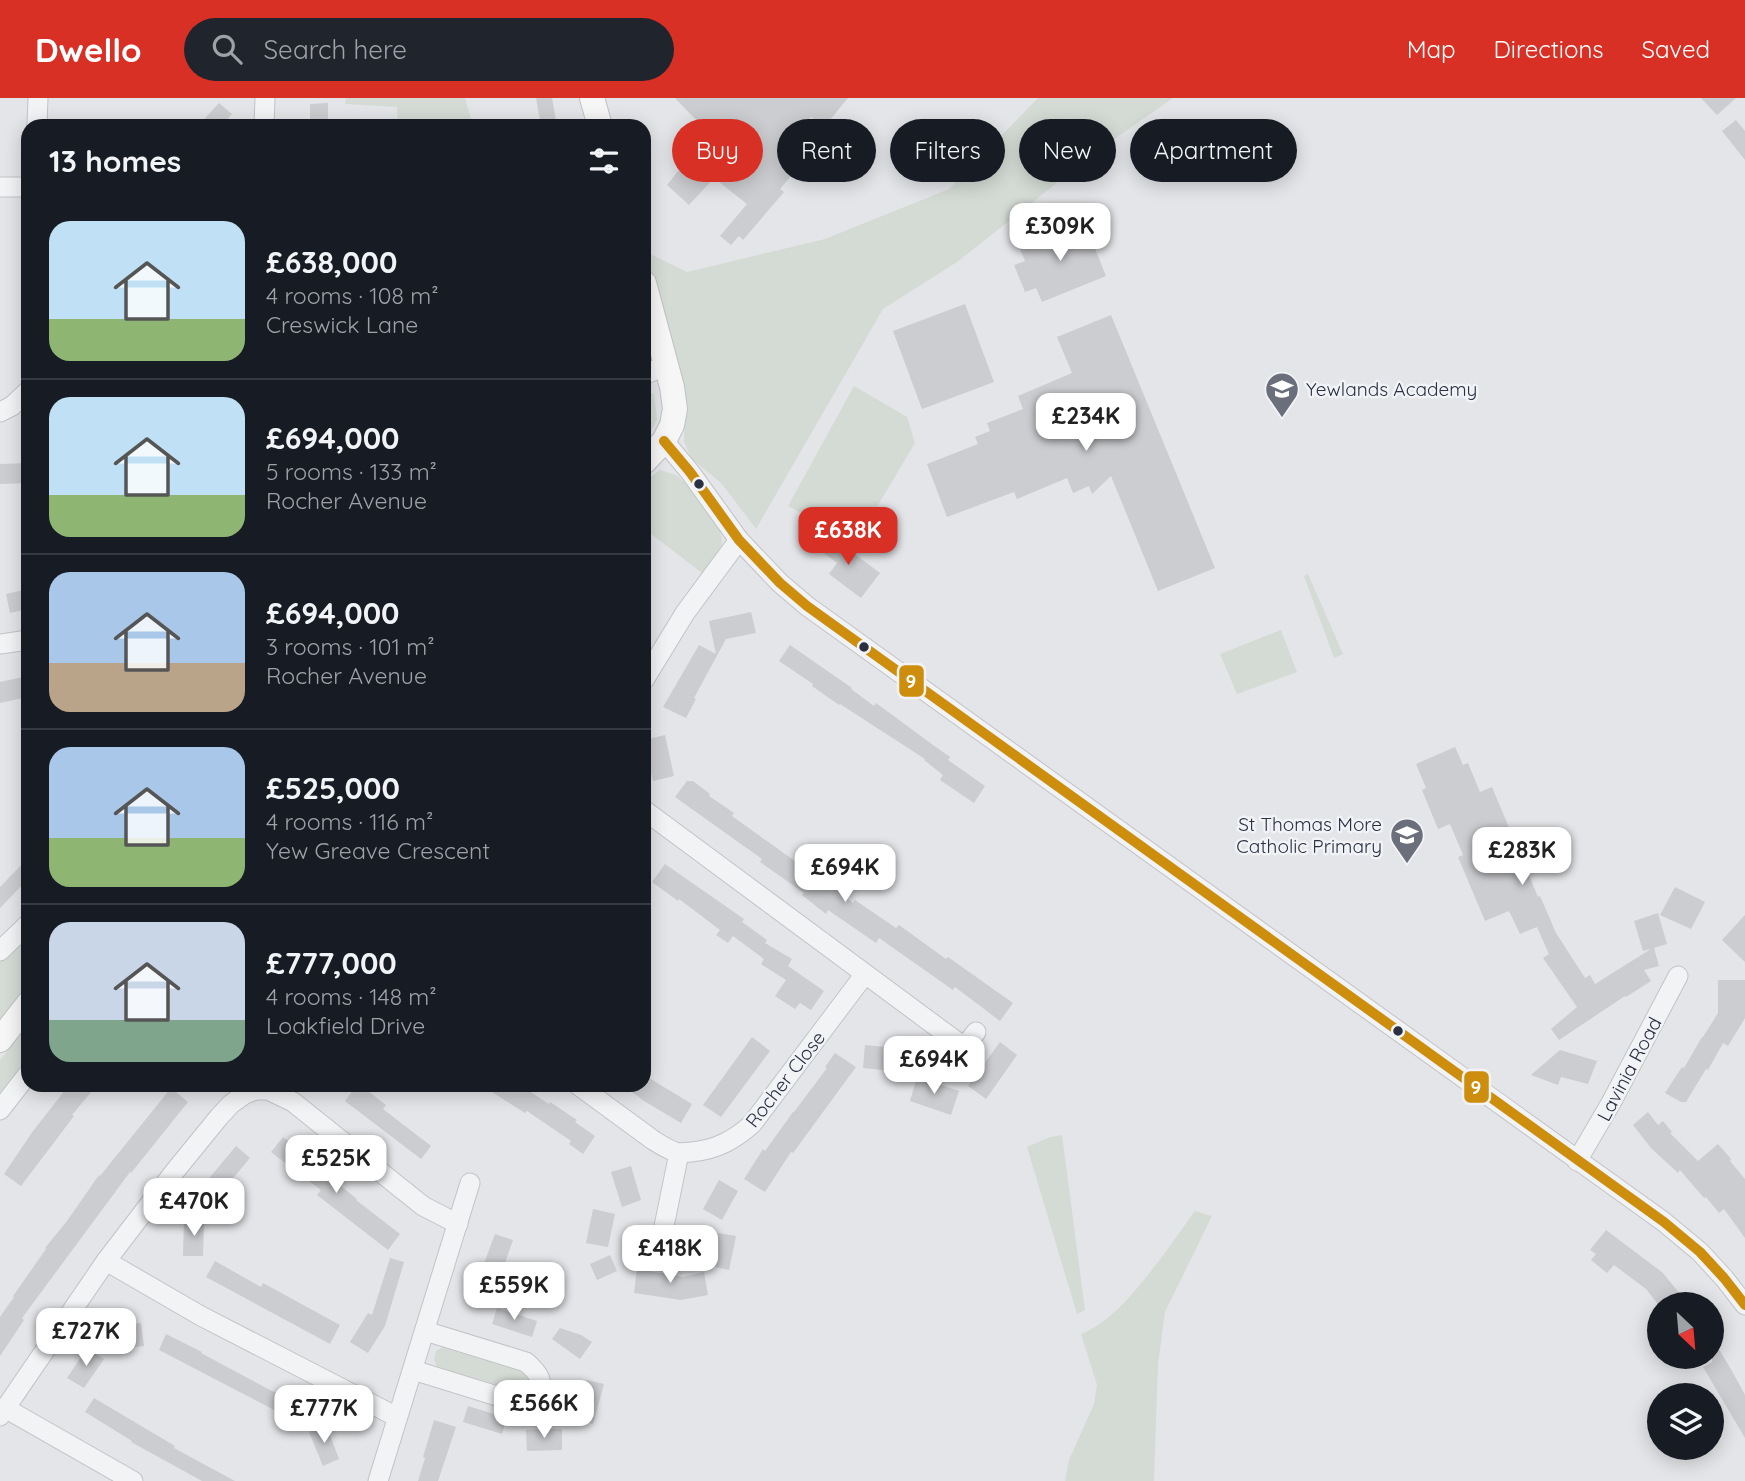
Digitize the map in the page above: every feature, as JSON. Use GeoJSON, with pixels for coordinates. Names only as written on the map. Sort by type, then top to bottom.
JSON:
{"type":"FeatureCollection","features":[{"type":"Feature","properties":{"kind":"main road"},"geometry":{"type":"LineString","coordinates":[[592,98],[598,119]]}},
{"type":"Feature","properties":{"kind":"main road"},"geometry":{"type":"LineString","coordinates":[[651,338],[655,370],[675,409],[672,425],[664,441],[651,455]]}},
{"type":"Feature","properties":{"kind":"main road"},"geometry":{"type":"LineString","coordinates":[[0,1040],[21,1013]]}},
{"type":"Feature","properties":{"kind":"street"},"geometry":{"type":"LineString","coordinates":[[37,98],[37,119]]}},
{"type":"Feature","properties":{"kind":"street"},"geometry":{"type":"LineString","coordinates":[[264,119],[265,98]]}},
{"type":"Feature","properties":{"kind":"street"},"geometry":{"type":"LineString","coordinates":[[0,187],[21,187]]}},
{"type":"Feature","properties":{"kind":"street"},"geometry":{"type":"LineString","coordinates":[[0,412],[21,398]]}},
{"type":"Feature","properties":{"kind":"street"},"geometry":{"type":"LineString","coordinates":[[664,441],[739,540],[780,583],[807,606],[1664,1222],[1700,1252],[1745,1306]]}},
{"type":"Feature","properties":{"kind":"street"},"geometry":{"type":"LineString","coordinates":[[651,669],[685,613],[739,540]]}},
{"type":"Feature","properties":{"kind":"street"},"geometry":{"type":"LineString","coordinates":[[0,644],[21,641]]}},
{"type":"Feature","properties":{"kind":"street"},"geometry":{"type":"LineString","coordinates":[[651,815],[865,974],[970,1040],[951,1064]]}},
{"type":"Feature","properties":{"kind":"street"},"geometry":{"type":"LineString","coordinates":[[0,951],[21,932]]}},
{"type":"Feature","properties":{"kind":"street","name":"Rocher Close"},"geometry":{"type":"LineString","coordinates":[[679,1153],[700,1151],[724,1144],[739,1136],[752,1124],[865,974]]}},
{"type":"Feature","properties":{"kind":"street","name":"Lavinia Road"},"geometry":{"type":"LineString","coordinates":[[1577,1161],[1678,976]]}},
{"type":"Feature","properties":{"kind":"street"},"geometry":{"type":"LineString","coordinates":[[0,1110],[21,1083]]}},
{"type":"Feature","properties":{"kind":"street"},"geometry":{"type":"LineString","coordinates":[[133,1481],[2,1412],[106,1261],[175,1171],[231,1104],[250,1092]]}},
{"type":"Feature","properties":{"kind":"street"},"geometry":{"type":"LineString","coordinates":[[272,1092],[293,1102],[423,1206],[458,1224]]}},
{"type":"Feature","properties":{"kind":"street"},"geometry":{"type":"LineString","coordinates":[[588,1092],[653,1140],[679,1153],[662,1242]]}},
{"type":"Feature","properties":{"kind":"street"},"geometry":{"type":"LineString","coordinates":[[378,1481],[470,1183]]}},
{"type":"Feature","properties":{"kind":"street"},"geometry":{"type":"LineString","coordinates":[[106,1261],[201,1316],[397,1417]]}},
{"type":"Feature","properties":{"kind":"street"},"geometry":{"type":"LineString","coordinates":[[413,1370],[526,1405],[539,1400],[542,1387],[537,1372],[526,1362],[425,1331]]}},
{"type":"Feature","properties":{"kind":"shaded area"},"geometry":{"type":"Polygon","coordinates":[[[346,98],[465,98],[471,119],[398,119],[397,107],[345,104],[346,98]]]}},
{"type":"Feature","properties":{"kind":"shaded area"},"geometry":{"type":"Polygon","coordinates":[[[1038,98],[1173,98],[1143,119],[1130,119],[1130,128],[1116,138],[1116,119],[1019,119],[1019,182],[1058,182],[957,262],[883,309],[756,529],[722,484],[691,458],[684,441],[685,405],[670,337],[651,274],[651,254],[687,272],[825,239],[949,189],[956,182],[1005,182],[1005,132],[1038,98]]]}},
{"type":"Feature","properties":{"kind":"shaded area"},"geometry":{"type":"Polygon","coordinates":[[[854,386],[907,417],[915,443],[856,542],[788,506],[854,386]]]}},
{"type":"Feature","properties":{"kind":"shaded area"},"geometry":{"type":"Polygon","coordinates":[[[651,393],[654,394],[657,420],[651,430],[651,393]]]}},
{"type":"Feature","properties":{"kind":"shaded area"},"geometry":{"type":"Polygon","coordinates":[[[660,470],[676,475],[687,485],[720,531],[721,550],[702,573],[651,534],[651,477],[660,470]]]}},
{"type":"Feature","properties":{"kind":"shaded area"},"geometry":{"type":"Polygon","coordinates":[[[1308,574],[1343,654],[1334,658],[1304,576],[1308,574]]]}},
{"type":"Feature","properties":{"kind":"shaded area"},"geometry":{"type":"Polygon","coordinates":[[[1281,630],[1297,672],[1237,694],[1220,654],[1281,630]]]}},
{"type":"Feature","properties":{"kind":"shaded area"},"geometry":{"type":"Polygon","coordinates":[[[21,942],[21,996],[0,1021],[0,961],[21,942]]]}},
{"type":"Feature","properties":{"kind":"shaded area"},"geometry":{"type":"Polygon","coordinates":[[[21,1034],[21,1074],[0,1101],[0,1060],[21,1034]]]}},
{"type":"Feature","properties":{"kind":"shaded area"},"geometry":{"type":"Polygon","coordinates":[[[1062,1135],[1085,1310],[1077,1314],[1027,1147],[1062,1135]]]}},
{"type":"Feature","properties":{"kind":"shaded area"},"geometry":{"type":"Polygon","coordinates":[[[1195,1211],[1212,1216],[1165,1312],[1158,1364],[1154,1481],[1065,1481],[1069,1460],[1094,1404],[1097,1385],[1081,1334],[1113,1314],[1128,1298],[1195,1211]]]}},
{"type":"Feature","properties":{"kind":"shaded area"},"geometry":{"type":"Polygon","coordinates":[[[443,1347],[452,1347],[532,1371],[534,1389],[520,1391],[442,1370],[434,1359],[436,1351],[443,1347]]]}},
{"type":"Feature","properties":{"kind":"building"},"geometry":{"type":"Polygon","coordinates":[[[536,98],[552,98],[556,119],[540,119],[536,98]]]}},
{"type":"Feature","properties":{"kind":"building"},"geometry":{"type":"Polygon","coordinates":[[[675,98],[848,98],[831,119],[777,119],[777,182],[786,182],[780,189],[784,192],[743,240],[739,236],[731,245],[720,236],[747,204],[719,182],[763,182],[763,119],[695,119],[675,98]]]}},
{"type":"Feature","properties":{"kind":"building"},"geometry":{"type":"Polygon","coordinates":[[[1701,98],[1736,98],[1717,115],[1701,98]]]}},
{"type":"Feature","properties":{"kind":"building"},"geometry":{"type":"Polygon","coordinates":[[[219,103],[232,114],[227,119],[204,119],[219,103]]]}},
{"type":"Feature","properties":{"kind":"building"},"geometry":{"type":"Polygon","coordinates":[[[328,103],[328,119],[310,119],[310,104],[328,103]]]}},
{"type":"Feature","properties":{"kind":"building"},"geometry":{"type":"Polygon","coordinates":[[[1736,120],[1745,131],[1745,160],[1722,131],[1736,120]]]}},
{"type":"Feature","properties":{"kind":"building"},"geometry":{"type":"Polygon","coordinates":[[[672,179],[672,182],[710,182],[689,205],[667,185],[672,179]]]}},
{"type":"Feature","properties":{"kind":"building"},"geometry":{"type":"Polygon","coordinates":[[[1084,221],[1106,276],[1042,302],[1036,288],[1025,292],[1014,265],[1025,261],[1019,247],[1084,221]]]}},
{"type":"Feature","properties":{"kind":"building"},"geometry":{"type":"Polygon","coordinates":[[[965,304],[994,382],[922,409],[893,331],[965,304]]]}},
{"type":"Feature","properties":{"kind":"building"},"geometry":{"type":"Polygon","coordinates":[[[1111,315],[1215,568],[1158,591],[1111,476],[1092,494],[1089,486],[1073,493],[1067,478],[1017,499],[1014,492],[947,517],[927,464],[978,444],[975,437],[990,431],[987,423],[1023,409],[1018,396],[1072,373],[1057,337],[1111,315]]]}},
{"type":"Feature","properties":{"kind":"building"},"geometry":{"type":"Polygon","coordinates":[[[21,463],[21,483],[0,484],[0,464],[21,463]]]}},
{"type":"Feature","properties":{"kind":"building"},"geometry":{"type":"Polygon","coordinates":[[[826,533],[880,573],[861,598],[829,574],[837,563],[816,547],[826,533]]]}},
{"type":"Feature","properties":{"kind":"building"},"geometry":{"type":"Polygon","coordinates":[[[21,591],[21,611],[10,613],[6,594],[21,591]]]}},
{"type":"Feature","properties":{"kind":"building"},"geometry":{"type":"Polygon","coordinates":[[[751,612],[756,633],[726,639],[686,718],[663,707],[699,645],[716,654],[709,621],[751,612]]]}},
{"type":"Feature","properties":{"kind":"building"},"geometry":{"type":"Polygon","coordinates":[[[790,645],[874,706],[876,703],[985,786],[974,803],[940,780],[943,775],[925,759],[839,705],[779,661],[790,645]]]}},
{"type":"Feature","properties":{"kind":"building"},"geometry":{"type":"Polygon","coordinates":[[[21,678],[21,698],[0,703],[0,682],[21,678]]]}},
{"type":"Feature","properties":{"kind":"building"},"geometry":{"type":"Polygon","coordinates":[[[665,735],[674,776],[653,781],[651,738],[665,735]]]}},
{"type":"Feature","properties":{"kind":"building"},"geometry":{"type":"Polygon","coordinates":[[[1455,747],[1463,765],[1468,763],[1480,792],[1492,787],[1538,897],[1540,896],[1556,933],[1585,978],[1590,975],[1595,984],[1651,949],[1643,951],[1634,921],[1658,913],[1667,944],[1654,948],[1659,966],[1644,970],[1651,981],[1559,1040],[1551,1029],[1577,1007],[1543,958],[1549,954],[1537,927],[1520,934],[1509,911],[1485,921],[1458,857],[1463,855],[1450,824],[1438,829],[1422,790],[1426,788],[1416,764],[1455,747]]]}},
{"type":"Feature","properties":{"kind":"building"},"geometry":{"type":"Polygon","coordinates":[[[687,781],[693,781],[734,813],[732,816],[817,877],[818,875],[853,903],[855,900],[896,928],[899,925],[1013,1003],[1000,1021],[955,987],[953,990],[879,938],[876,943],[828,910],[826,914],[802,895],[804,893],[760,862],[762,859],[675,797],[687,781]]]}},
{"type":"Feature","properties":{"kind":"building"},"geometry":{"type":"Polygon","coordinates":[[[665,864],[744,919],[742,922],[767,940],[765,943],[792,959],[788,966],[824,991],[811,1010],[800,1003],[795,1009],[775,996],[786,980],[761,964],[764,959],[733,936],[728,943],[716,935],[720,930],[652,882],[665,864]]]}},
{"type":"Feature","properties":{"kind":"building"},"geometry":{"type":"Polygon","coordinates":[[[21,865],[21,886],[0,908],[0,887],[21,865]]]}},
{"type":"Feature","properties":{"kind":"building"},"geometry":{"type":"Polygon","coordinates":[[[1675,887],[1705,902],[1691,929],[1660,915],[1675,887]]]}},
{"type":"Feature","properties":{"kind":"building"},"geometry":{"type":"Polygon","coordinates":[[[1745,915],[1745,962],[1722,940],[1745,915]]]}},
{"type":"Feature","properties":{"kind":"building"},"geometry":{"type":"Polygon","coordinates":[[[1718,980],[1745,980],[1745,1018],[1728,1046],[1723,1043],[1686,1102],[1681,1102],[1665,1093],[1718,1013],[1718,980]]]}},
{"type":"Feature","properties":{"kind":"building"},"geometry":{"type":"Polygon","coordinates":[[[752,1037],[770,1051],[721,1117],[703,1105],[752,1037]]]}},
{"type":"Feature","properties":{"kind":"building"},"geometry":{"type":"Polygon","coordinates":[[[1000,1042],[1017,1055],[986,1099],[968,1086],[1000,1042]]]}},
{"type":"Feature","properties":{"kind":"building"},"geometry":{"type":"Polygon","coordinates":[[[865,1045],[915,1050],[912,1073],[863,1068],[865,1045]]]}},
{"type":"Feature","properties":{"kind":"building"},"geometry":{"type":"Polygon","coordinates":[[[1560,1050],[1597,1061],[1588,1084],[1561,1077],[1558,1085],[1531,1075],[1560,1050]]]}},
{"type":"Feature","properties":{"kind":"building"},"geometry":{"type":"Polygon","coordinates":[[[835,1053],[856,1067],[793,1153],[791,1152],[765,1192],[744,1179],[763,1149],[765,1151],[827,1068],[825,1067],[835,1053]]]}},
{"type":"Feature","properties":{"kind":"building"},"geometry":{"type":"Polygon","coordinates":[[[917,1077],[959,1091],[951,1115],[910,1101],[917,1077]]]}},
{"type":"Feature","properties":{"kind":"building"},"geometry":{"type":"Polygon","coordinates":[[[651,1079],[692,1104],[681,1123],[632,1092],[651,1092],[651,1079]]]}},
{"type":"Feature","properties":{"kind":"building"},"geometry":{"type":"Polygon","coordinates":[[[64,1092],[91,1092],[21,1186],[4,1174],[64,1092]]]}},
{"type":"Feature","properties":{"kind":"building"},"geometry":{"type":"Polygon","coordinates":[[[168,1092],[176,1092],[188,1102],[130,1172],[22,1318],[24,1320],[0,1356],[0,1317],[45,1248],[168,1092]]]}},
{"type":"Feature","properties":{"kind":"building"},"geometry":{"type":"Polygon","coordinates":[[[352,1092],[369,1092],[386,1105],[383,1109],[431,1146],[421,1159],[345,1101],[352,1092]]]}},
{"type":"Feature","properties":{"kind":"building"},"geometry":{"type":"Polygon","coordinates":[[[492,1092],[531,1092],[577,1120],[575,1122],[595,1136],[583,1154],[569,1144],[571,1141],[527,1111],[525,1113],[492,1092]]]}},
{"type":"Feature","properties":{"kind":"building"},"geometry":{"type":"Polygon","coordinates":[[[1648,1112],[1658,1125],[1663,1121],[1672,1132],[1670,1133],[1698,1161],[1718,1144],[1731,1159],[1745,1179],[1745,1238],[1724,1209],[1719,1213],[1680,1170],[1678,1173],[1651,1148],[1633,1125],[1648,1112]]]}},
{"type":"Feature","properties":{"kind":"building"},"geometry":{"type":"Polygon","coordinates":[[[283,1137],[400,1234],[388,1250],[317,1195],[321,1190],[271,1152],[283,1137]]]}},
{"type":"Feature","properties":{"kind":"building"},"geometry":{"type":"Polygon","coordinates":[[[236,1146],[250,1158],[205,1212],[191,1200],[236,1146]]]}},
{"type":"Feature","properties":{"kind":"building"},"geometry":{"type":"Polygon","coordinates":[[[631,1166],[641,1200],[622,1207],[611,1172],[631,1166]]]}},
{"type":"Feature","properties":{"kind":"building"},"geometry":{"type":"Polygon","coordinates":[[[719,1180],[738,1191],[722,1220],[703,1209],[719,1180]]]}},
{"type":"Feature","properties":{"kind":"building"},"geometry":{"type":"Polygon","coordinates":[[[593,1209],[615,1214],[608,1247],[586,1243],[593,1209]]]}},
{"type":"Feature","properties":{"kind":"building"},"geometry":{"type":"Polygon","coordinates":[[[184,1219],[204,1219],[203,1256],[183,1256],[184,1219]]]}},
{"type":"Feature","properties":{"kind":"building"},"geometry":{"type":"Polygon","coordinates":[[[1606,1230],[1663,1273],[1678,1292],[1648,1292],[1614,1265],[1607,1273],[1591,1260],[1596,1254],[1590,1250],[1606,1230]]]}},
{"type":"Feature","properties":{"kind":"building"},"geometry":{"type":"Polygon","coordinates":[[[713,1232],[736,1236],[729,1270],[706,1265],[713,1232]]]}},
{"type":"Feature","properties":{"kind":"building"},"geometry":{"type":"Polygon","coordinates":[[[495,1234],[513,1240],[499,1280],[480,1274],[495,1234]]]}},
{"type":"Feature","properties":{"kind":"building"},"geometry":{"type":"Polygon","coordinates":[[[610,1255],[617,1271],[597,1280],[590,1264],[610,1255]]]}},
{"type":"Feature","properties":{"kind":"building"},"geometry":{"type":"Polygon","coordinates":[[[390,1258],[404,1262],[385,1326],[368,1353],[350,1342],[368,1313],[372,1315],[390,1258]]]}},
{"type":"Feature","properties":{"kind":"building"},"geometry":{"type":"Polygon","coordinates":[[[215,1261],[261,1287],[263,1283],[340,1325],[330,1344],[206,1277],[215,1261]]]}},
{"type":"Feature","properties":{"kind":"building"},"geometry":{"type":"Polygon","coordinates":[[[637,1269],[683,1277],[704,1272],[708,1295],[681,1300],[634,1293],[637,1269]]]}},
{"type":"Feature","properties":{"kind":"building"},"geometry":{"type":"Polygon","coordinates":[[[497,1308],[537,1321],[532,1337],[492,1324],[497,1308]]]}},
{"type":"Feature","properties":{"kind":"building"},"geometry":{"type":"Polygon","coordinates":[[[141,1323],[144,1346],[107,1350],[105,1327],[141,1323]]]}},
{"type":"Feature","properties":{"kind":"building"},"geometry":{"type":"Polygon","coordinates":[[[560,1328],[592,1342],[580,1359],[552,1339],[560,1328]]]}},
{"type":"Feature","properties":{"kind":"building"},"geometry":{"type":"Polygon","coordinates":[[[166,1334],[307,1407],[299,1423],[159,1350],[166,1334]]]}},
{"type":"Feature","properties":{"kind":"building"},"geometry":{"type":"Polygon","coordinates":[[[87,1348],[104,1359],[84,1388],[67,1378],[87,1348]]]}},
{"type":"Feature","properties":{"kind":"building"},"geometry":{"type":"Polygon","coordinates":[[[1724,1358],[1745,1395],[1745,1438],[1724,1402],[1724,1383],[1712,1383],[1704,1369],[1724,1369],[1724,1358]]]}},
{"type":"Feature","properties":{"kind":"building"},"geometry":{"type":"Polygon","coordinates":[[[587,1380],[604,1384],[593,1424],[576,1419],[587,1380]]]}},
{"type":"Feature","properties":{"kind":"building"},"geometry":{"type":"Polygon","coordinates":[[[94,1398],[175,1446],[174,1448],[235,1481],[202,1481],[131,1442],[85,1412],[94,1398]]]}},
{"type":"Feature","properties":{"kind":"building"},"geometry":{"type":"Polygon","coordinates":[[[468,1406],[507,1418],[502,1434],[463,1422],[468,1406]]]}},
{"type":"Feature","properties":{"kind":"building"},"geometry":{"type":"Polygon","coordinates":[[[434,1420],[456,1427],[438,1481],[418,1481],[425,1458],[423,1457],[434,1420]]]}},
{"type":"Feature","properties":{"kind":"building"},"geometry":{"type":"Polygon","coordinates":[[[326,1425],[339,1459],[323,1466],[309,1432],[326,1425]]]}},
{"type":"Feature","properties":{"kind":"building"},"geometry":{"type":"Polygon","coordinates":[[[562,1429],[562,1450],[527,1451],[526,1430],[562,1429]]]}},
{"type":"Feature","properties":{"kind":"transit line","name":"9"},"geometry":{"type":"LineString","coordinates":[[664,441],[739,540],[780,583],[807,606],[1664,1222],[1700,1252],[1745,1305]]}},
{"type":"Feature","properties":{"kind":"place","name":"Yewlands Academy"},"geometry":{"type":"Point","coordinates":[1282,419]}},
{"type":"Feature","properties":{"kind":"place","name":"St Thomas More Catholic Primary"},"geometry":{"type":"Point","coordinates":[1407,865]}}]}
